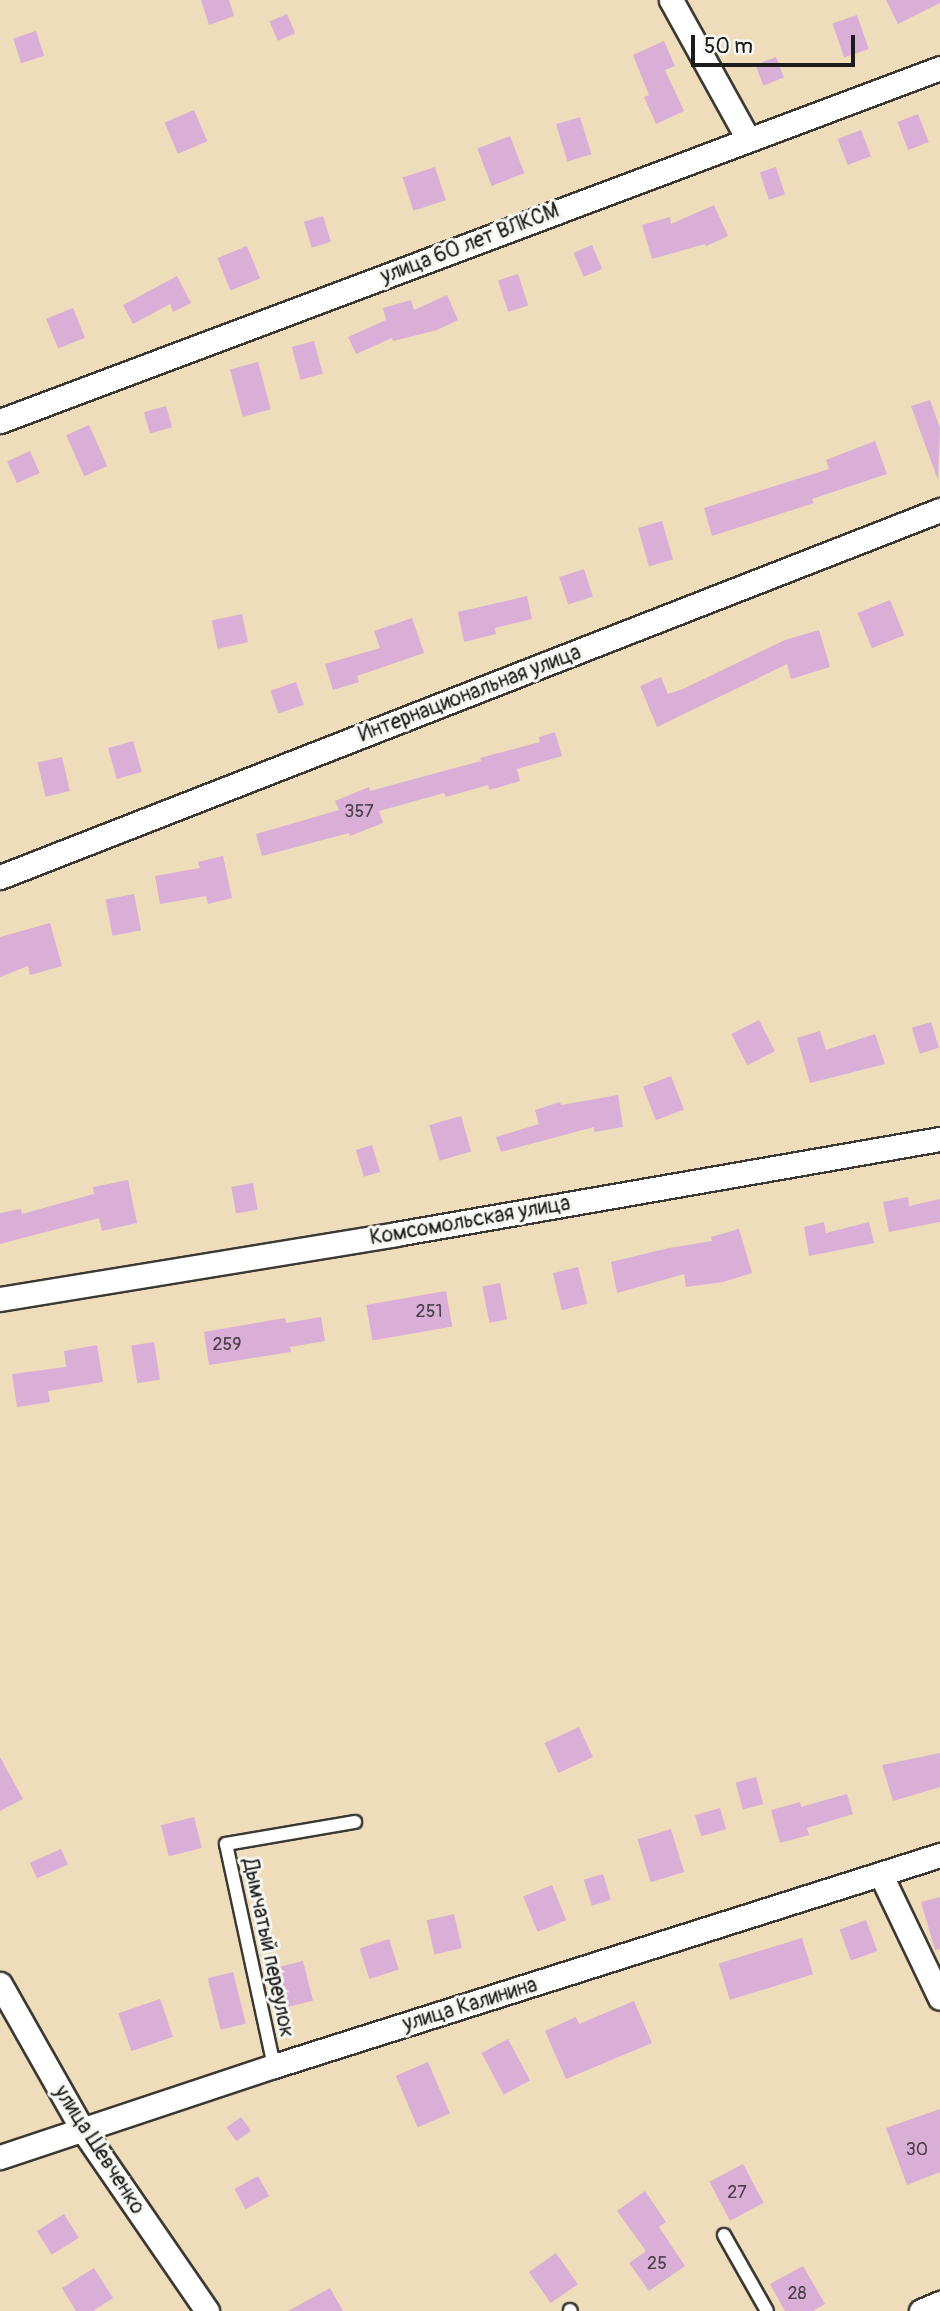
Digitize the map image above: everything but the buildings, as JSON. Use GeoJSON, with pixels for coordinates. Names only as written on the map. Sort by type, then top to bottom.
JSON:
{"type":"FeatureCollection","features":[{"type":"Feature","properties":{"kind":"street"},"geometry":{"type":"LineString","coordinates":[[671,0],[748,139]]}},
{"type":"Feature","properties":{"kind":"street","name":"улица 60 лет ВЛКСМ"},"geometry":{"type":"LineString","coordinates":[[0,421],[940,68]]}},
{"type":"Feature","properties":{"kind":"street","name":"Интернациональная улица"},"geometry":{"type":"LineString","coordinates":[[0,877],[940,510]]}},
{"type":"Feature","properties":{"kind":"street","name":"Комсомольская улица"},"geometry":{"type":"LineString","coordinates":[[0,1300],[940,1139]]}},
{"type":"Feature","properties":{"kind":"street","name":"улица Калинина"},"geometry":{"type":"LineString","coordinates":[[0,2157],[274,2066],[940,1855]]}},
{"type":"Feature","properties":{"kind":"street"},"geometry":{"type":"LineString","coordinates":[[881,1875],[940,1998]]}},
{"type":"Feature","properties":{"kind":"street","name":"улица Шевченко"},"geometry":{"type":"LineString","coordinates":[[0,1984],[82,2129],[207,2311]]}},
{"type":"Feature","properties":{"kind":"street"},"geometry":{"type":"LineString","coordinates":[[921,2311],[940,2302]]}},
{"type":"Feature","properties":{"kind":"lane","name":"Дымчатый переулок"},"geometry":{"type":"LineString","coordinates":[[274,2066],[226,1844],[355,1822]]}},
{"type":"Feature","properties":{"kind":"lane"},"geometry":{"type":"LineString","coordinates":[[723,2235],[767,2311]]}}]}
